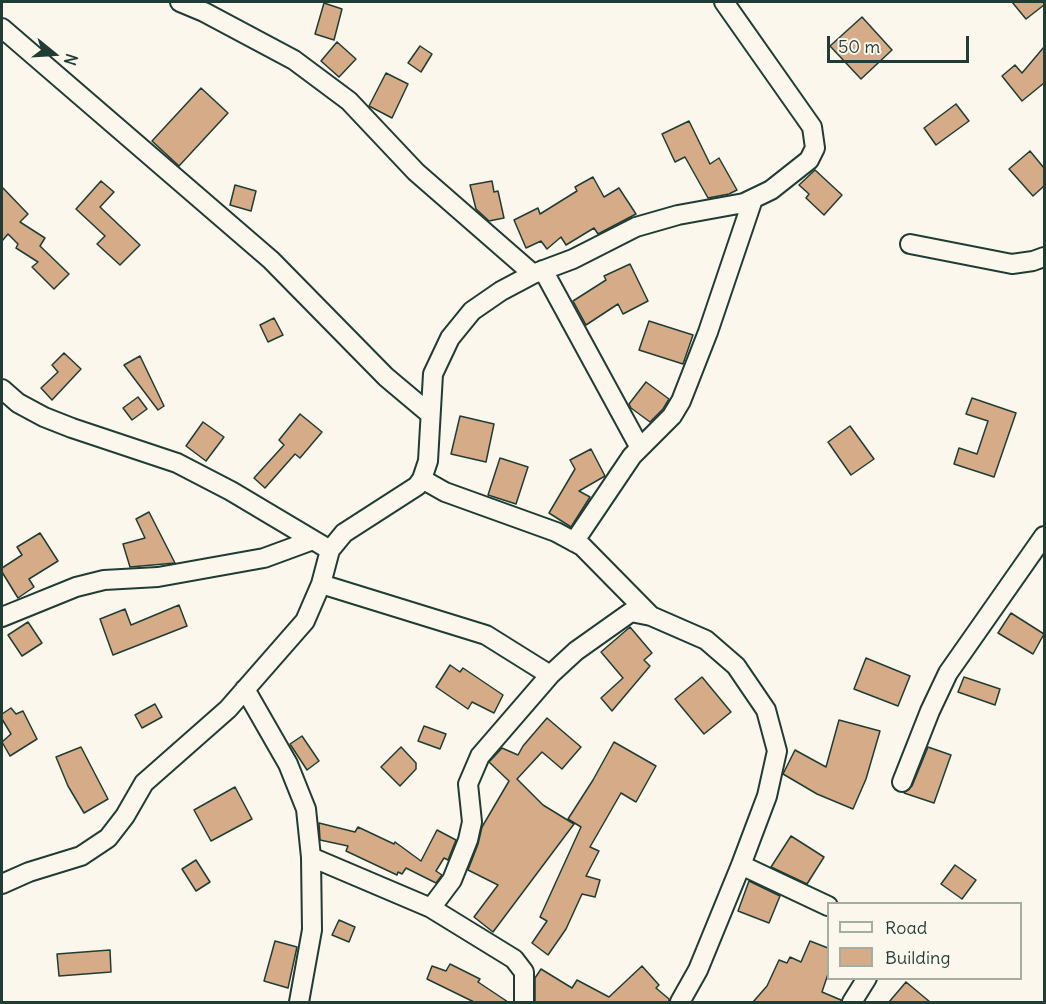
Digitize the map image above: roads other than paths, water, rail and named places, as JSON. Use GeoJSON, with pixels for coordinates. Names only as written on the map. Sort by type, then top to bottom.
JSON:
{"type":"FeatureCollection","features":[{"type":"Feature","properties":{"kind":"street"},"geometry":{"type":"LineString","coordinates":[[180,2],[207,7],[294,60],[349,100],[416,172],[538,272],[640,448]]}},
{"type":"Feature","properties":{"kind":"street"},"geometry":{"type":"LineString","coordinates":[[2,884],[29,872],[81,856],[108,838],[125,816],[144,783],[228,709],[305,621],[321,584],[330,550],[344,533],[417,486],[428,461],[433,374],[450,338],[472,311],[501,291],[538,272],[573,259],[636,227],[678,215],[744,203],[753,199],[771,190],[808,160],[815,148],[812,127],[724,2]]}},
{"type":"Feature","properties":{"kind":"street"},"geometry":{"type":"LineString","coordinates":[[2,28],[271,261],[386,376],[430,414]]}},
{"type":"Feature","properties":{"kind":"street"},"geometry":{"type":"LineString","coordinates":[[574,542],[632,456],[672,416],[681,400],[708,332],[753,199]]}},
{"type":"Feature","properties":{"kind":"street"},"geometry":{"type":"LineString","coordinates":[[910,244],[1012,264],[1044,257]]}},
{"type":"Feature","properties":{"kind":"street"},"geometry":{"type":"LineString","coordinates":[[2,389],[18,403],[53,421],[177,463],[231,491],[330,550]]}},
{"type":"Feature","properties":{"kind":"street"},"geometry":{"type":"LineString","coordinates":[[422,479],[445,492],[556,532],[582,546],[651,616]]}},
{"type":"Feature","properties":{"kind":"street"},"geometry":{"type":"LineString","coordinates":[[902,782],[930,711],[948,673],[1044,536]]}},
{"type":"Feature","properties":{"kind":"street"},"geometry":{"type":"LineString","coordinates":[[2,616],[76,587],[105,580],[158,577],[264,558],[313,540]]}},
{"type":"Feature","properties":{"kind":"street"},"geometry":{"type":"LineString","coordinates":[[321,584],[486,635],[550,675]]}},
{"type":"Feature","properties":{"kind":"street"},"geometry":{"type":"LineString","coordinates":[[431,908],[452,880],[468,840],[472,822],[468,784],[480,756],[550,675],[576,651],[618,619],[631,612],[651,616],[706,640],[736,666],[766,710],[777,751],[766,796],[741,865],[698,970],[680,1002]]}},
{"type":"Feature","properties":{"kind":"street"},"geometry":{"type":"LineString","coordinates":[[245,689],[288,764],[306,809],[311,857],[312,930],[299,1002]]}},
{"type":"Feature","properties":{"kind":"street"},"geometry":{"type":"LineString","coordinates":[[311,857],[431,908],[514,959],[521,966],[525,980],[524,1002]]}},
{"type":"Feature","properties":{"kind":"street"},"geometry":{"type":"LineString","coordinates":[[741,865],[827,906]]}},
{"type":"Feature","properties":{"kind":"street"},"geometry":{"type":"LineString","coordinates":[[852,1002],[866,980]]}}]}
